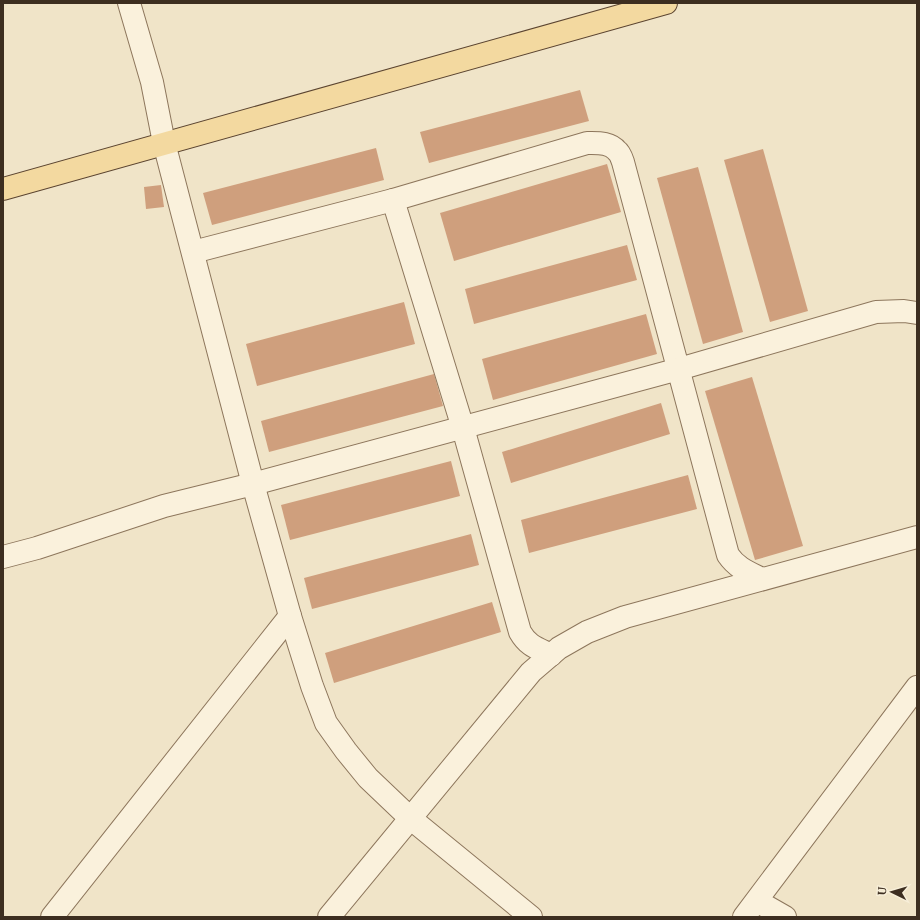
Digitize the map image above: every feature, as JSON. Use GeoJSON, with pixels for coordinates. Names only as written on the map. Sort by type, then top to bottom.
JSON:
{"type":"FeatureCollection","features":[{"type":"Feature","properties":{"kind":"main road"},"geometry":{"type":"LineString","coordinates":[[3,189],[666,3]]}},
{"type":"Feature","properties":{"kind":"street"},"geometry":{"type":"LineString","coordinates":[[129,3],[152,82],[164,143],[253,484],[290,616],[312,686],[326,723],[368,778],[410,818],[531,917]]}},
{"type":"Feature","properties":{"kind":"street"},"geometry":{"type":"LineString","coordinates":[[193,252],[393,200],[587,144],[608,144],[618,151],[623,162],[680,369],[728,555],[740,568],[762,579]]}},
{"type":"Feature","properties":{"kind":"street"},"geometry":{"type":"LineString","coordinates":[[393,200],[463,428],[520,632],[525,640],[533,646],[551,655]]}},
{"type":"Feature","properties":{"kind":"street"},"geometry":{"type":"LineString","coordinates":[[3,557],[37,548],[164,506],[253,484],[680,369],[876,312],[904,311],[917,313]]}},
{"type":"Feature","properties":{"kind":"street"},"geometry":{"type":"LineString","coordinates":[[329,917],[531,672],[559,648],[587,632],[625,617],[917,537]]}},
{"type":"Feature","properties":{"kind":"street"},"geometry":{"type":"LineString","coordinates":[[52,917],[290,616]]}},
{"type":"Feature","properties":{"kind":"street"},"geometry":{"type":"LineString","coordinates":[[785,917],[751,909],[917,687]]}},
{"type":"Feature","properties":{"kind":"building"},"geometry":{"type":"Polygon","coordinates":[[[580,90],[589,121],[429,163],[420,132],[580,90]]]}},
{"type":"Feature","properties":{"kind":"building"},"geometry":{"type":"Polygon","coordinates":[[[376,148],[384,180],[212,225],[203,193],[376,148]]]}},
{"type":"Feature","properties":{"kind":"building"},"geometry":{"type":"Polygon","coordinates":[[[763,149],[808,311],[770,322],[724,160],[763,149]]]}},
{"type":"Feature","properties":{"kind":"building"},"geometry":{"type":"Polygon","coordinates":[[[607,164],[621,212],[454,261],[440,213],[607,164]]]}},
{"type":"Feature","properties":{"kind":"building"},"geometry":{"type":"Polygon","coordinates":[[[698,167],[743,332],[703,344],[657,178],[698,167]]]}},
{"type":"Feature","properties":{"kind":"building"},"geometry":{"type":"Polygon","coordinates":[[[161,185],[164,207],[146,209],[144,187],[161,185]]]}},
{"type":"Feature","properties":{"kind":"building"},"geometry":{"type":"Polygon","coordinates":[[[627,245],[637,280],[474,324],[465,289],[627,245]]]}},
{"type":"Feature","properties":{"kind":"building"},"geometry":{"type":"Polygon","coordinates":[[[404,302],[415,344],[257,386],[246,344],[404,302]]]}},
{"type":"Feature","properties":{"kind":"building"},"geometry":{"type":"Polygon","coordinates":[[[646,314],[657,354],[493,400],[482,359],[646,314]]]}},
{"type":"Feature","properties":{"kind":"building"},"geometry":{"type":"Polygon","coordinates":[[[434,374],[443,406],[269,452],[261,421],[434,374]]]}},
{"type":"Feature","properties":{"kind":"building"},"geometry":{"type":"Polygon","coordinates":[[[752,377],[803,546],[755,560],[705,391],[752,377]]]}},
{"type":"Feature","properties":{"kind":"building"},"geometry":{"type":"Polygon","coordinates":[[[661,403],[670,434],[511,483],[502,452],[661,403]]]}},
{"type":"Feature","properties":{"kind":"building"},"geometry":{"type":"Polygon","coordinates":[[[451,461],[460,496],[290,540],[281,505],[451,461]]]}},
{"type":"Feature","properties":{"kind":"building"},"geometry":{"type":"Polygon","coordinates":[[[688,475],[697,509],[529,553],[521,520],[688,475]]]}},
{"type":"Feature","properties":{"kind":"building"},"geometry":{"type":"Polygon","coordinates":[[[471,534],[479,565],[312,609],[304,578],[471,534]]]}},
{"type":"Feature","properties":{"kind":"building"},"geometry":{"type":"Polygon","coordinates":[[[492,602],[501,632],[334,683],[325,653],[492,602]]]}}]}
